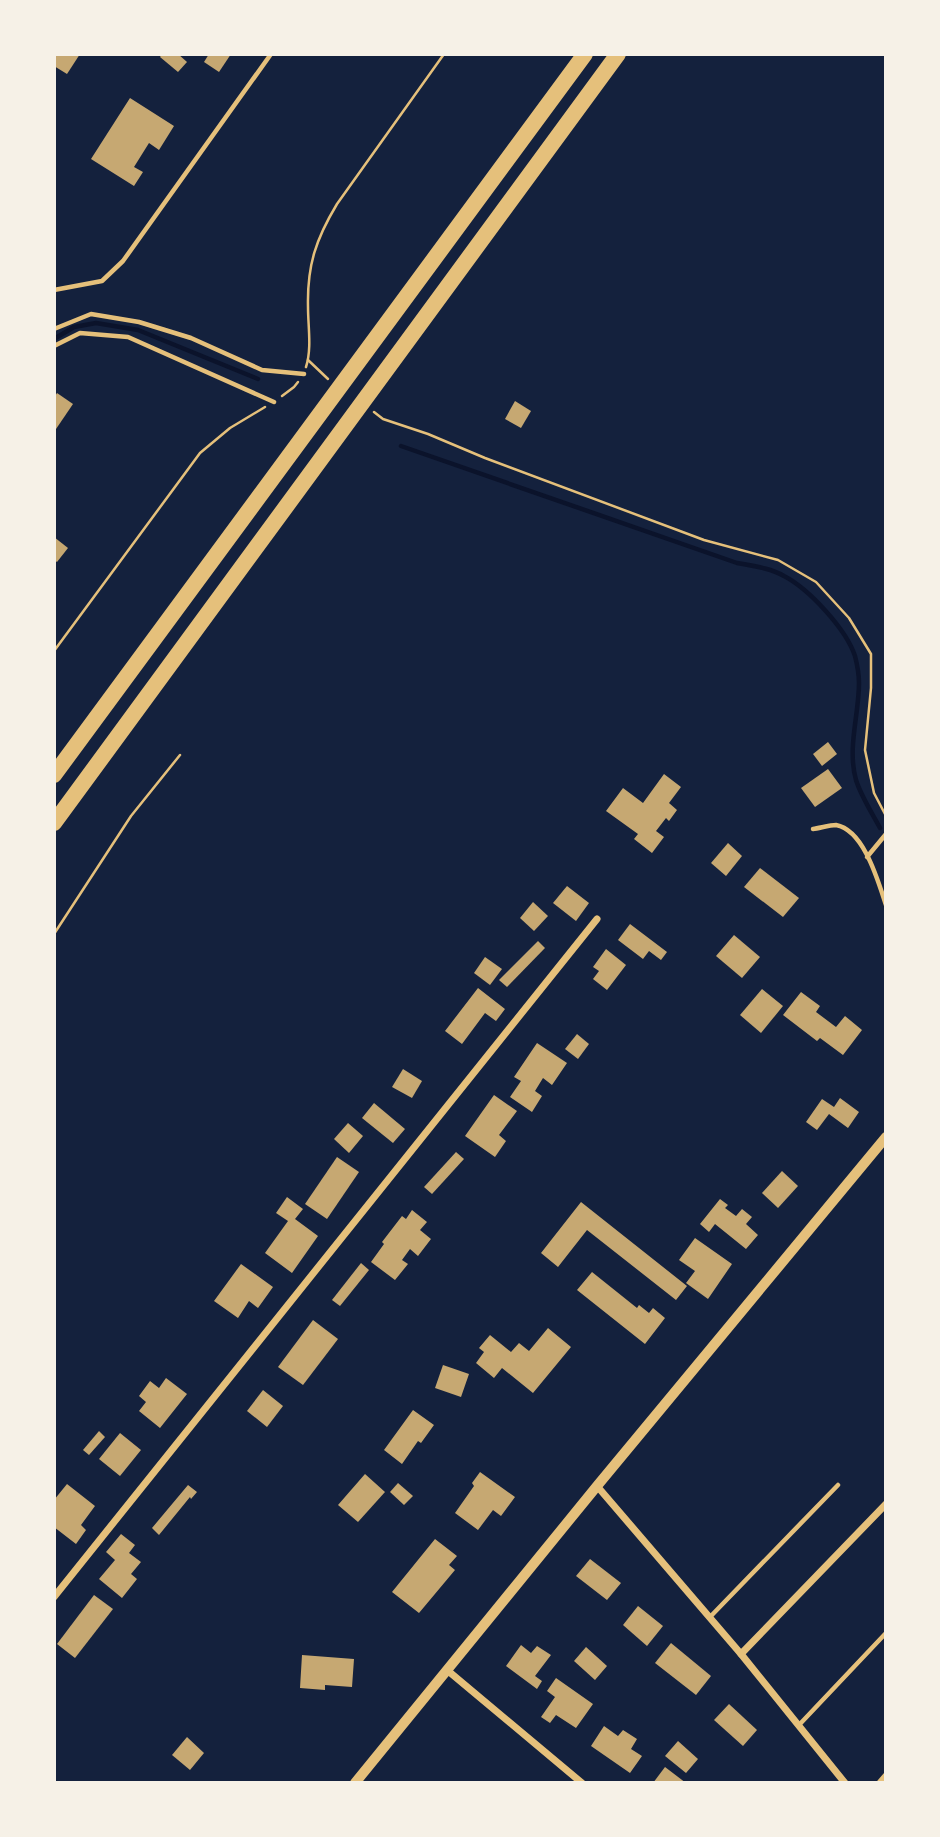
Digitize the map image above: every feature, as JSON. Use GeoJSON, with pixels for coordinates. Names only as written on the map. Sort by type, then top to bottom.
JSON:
{"type":"FeatureCollection","features":[{"type":"Feature","properties":{"kind":"highway"},"geometry":{"type":"LineString","coordinates":[[54,775],[585,54]]}},
{"type":"Feature","properties":{"kind":"highway"},"geometry":{"type":"LineString","coordinates":[[54,823],[618,54]]}},
{"type":"Feature","properties":{"kind":"street"},"geometry":{"type":"LineString","coordinates":[[54,1597],[597,919]]}},
{"type":"Feature","properties":{"kind":"street"},"geometry":{"type":"LineString","coordinates":[[355,1783],[886,1137]]}},
{"type":"Feature","properties":{"kind":"street"},"geometry":{"type":"LineString","coordinates":[[597,1486],[741,1654],[845,1783]]}},
{"type":"Feature","properties":{"kind":"street"},"geometry":{"type":"LineString","coordinates":[[741,1654],[886,1504]]}},
{"type":"Feature","properties":{"kind":"street"},"geometry":{"type":"LineString","coordinates":[[447,1670],[582,1783]]}},
{"type":"Feature","properties":{"kind":"street"},"geometry":{"type":"LineString","coordinates":[[880,1783],[886,1776]]}},
{"type":"Feature","properties":{"kind":"lane"},"geometry":{"type":"LineString","coordinates":[[54,290],[102,281],[123,261],[271,54]]}},
{"type":"Feature","properties":{"kind":"lane"},"geometry":{"type":"LineString","coordinates":[[54,329],[91,314],[139,321],[191,338],[262,370],[304,374]]}},
{"type":"Feature","properties":{"kind":"lane"},"geometry":{"type":"LineString","coordinates":[[54,346],[80,333],[128,337],[274,402]]}},
{"type":"Feature","properties":{"kind":"lane"},"geometry":{"type":"LineString","coordinates":[[813,829],[836,825],[856,836],[875,871],[886,905]]}},
{"type":"Feature","properties":{"kind":"lane"},"geometry":{"type":"LineString","coordinates":[[867,856],[886,834]]}},
{"type":"Feature","properties":{"kind":"lane"},"geometry":{"type":"LineString","coordinates":[[710,1618],[838,1485]]}},
{"type":"Feature","properties":{"kind":"lane"},"geometry":{"type":"LineString","coordinates":[[799,1726],[886,1633]]}},
{"type":"Feature","properties":{"kind":"path"},"geometry":{"type":"LineString","coordinates":[[308,360],[324,376]]}},
{"type":"Feature","properties":{"kind":"path"},"geometry":{"type":"LineString","coordinates":[[383,419],[704,540],[778,560],[816,582],[849,618],[871,654],[871,688],[865,750],[874,793],[886,816]]}},
{"type":"Feature","properties":{"kind":"path"},"geometry":{"type":"LineString","coordinates":[[54,934],[131,816],[180,755]]}},
{"type":"Feature","properties":{"kind":"building"},"geometry":{"type":"Polygon","coordinates":[[[54,54],[80,54],[67,74],[54,66],[54,54]]]}},
{"type":"Feature","properties":{"kind":"building"},"geometry":{"type":"Polygon","coordinates":[[[162,54],[178,54],[187,62],[178,72],[160,57],[162,54]]]}},
{"type":"Feature","properties":{"kind":"building"},"geometry":{"type":"Polygon","coordinates":[[[209,54],[231,54],[219,72],[204,62],[209,54]]]}},
{"type":"Feature","properties":{"kind":"building"},"geometry":{"type":"Polygon","coordinates":[[[130,98],[174,126],[159,150],[149,143],[134,167],[143,172],[134,186],[91,159],[130,98]]]}},
{"type":"Feature","properties":{"kind":"building"},"geometry":{"type":"Polygon","coordinates":[[[57,393],[73,404],[54,432],[54,398],[57,393]]]}},
{"type":"Feature","properties":{"kind":"building"},"geometry":{"type":"Polygon","coordinates":[[[515,401],[531,411],[521,428],[505,419],[515,401]]]}},
{"type":"Feature","properties":{"kind":"building"},"geometry":{"type":"Polygon","coordinates":[[[54,537],[68,548],[57,562],[54,560],[54,537]]]}},
{"type":"Feature","properties":{"kind":"building"},"geometry":{"type":"Polygon","coordinates":[[[828,742],[837,754],[822,766],[813,754],[828,742]]]}},
{"type":"Feature","properties":{"kind":"building"},"geometry":{"type":"Polygon","coordinates":[[[828,769],[842,788],[815,807],[801,788],[828,769]]]}},
{"type":"Feature","properties":{"kind":"building"},"geometry":{"type":"Polygon","coordinates":[[[664,774],[681,787],[669,803],[677,810],[669,821],[666,818],[656,831],[664,837],[652,853],[634,839],[638,834],[606,811],[623,788],[643,803],[664,774]]]}},
{"type":"Feature","properties":{"kind":"building"},"geometry":{"type":"Polygon","coordinates":[[[728,843],[742,856],[726,876],[711,863],[728,843]]]}},
{"type":"Feature","properties":{"kind":"building"},"geometry":{"type":"Polygon","coordinates":[[[760,868],[799,898],[783,917],[744,887],[760,868]]]}},
{"type":"Feature","properties":{"kind":"building"},"geometry":{"type":"Polygon","coordinates":[[[567,886],[589,903],[576,921],[553,903],[567,886]]]}},
{"type":"Feature","properties":{"kind":"building"},"geometry":{"type":"Polygon","coordinates":[[[533,902],[548,916],[534,931],[520,918],[533,902]]]}},
{"type":"Feature","properties":{"kind":"building"},"geometry":{"type":"Polygon","coordinates":[[[630,924],[667,952],[661,960],[649,951],[643,959],[618,940],[630,924]]]}},
{"type":"Feature","properties":{"kind":"building"},"geometry":{"type":"Polygon","coordinates":[[[734,935],[760,957],[742,978],[716,956],[734,935]]]}},
{"type":"Feature","properties":{"kind":"building"},"geometry":{"type":"Polygon","coordinates":[[[538,941],[545,948],[507,987],[499,980],[538,941]]]}},
{"type":"Feature","properties":{"kind":"building"},"geometry":{"type":"Polygon","coordinates":[[[606,949],[626,965],[607,990],[593,979],[599,971],[593,967],[606,949]]]}},
{"type":"Feature","properties":{"kind":"building"},"geometry":{"type":"Polygon","coordinates":[[[485,957],[502,969],[490,985],[474,973],[485,957]]]}},
{"type":"Feature","properties":{"kind":"building"},"geometry":{"type":"Polygon","coordinates":[[[478,988],[505,1009],[496,1021],[485,1013],[462,1044],[445,1031],[478,988]]]}},
{"type":"Feature","properties":{"kind":"building"},"geometry":{"type":"Polygon","coordinates":[[[762,989],[783,1006],[761,1033],[740,1015],[762,989]]]}},
{"type":"Feature","properties":{"kind":"building"},"geometry":{"type":"Polygon","coordinates":[[[801,992],[820,1006],[816,1012],[836,1027],[845,1016],[862,1030],[843,1055],[820,1038],[817,1041],[783,1015],[801,992]]]}},
{"type":"Feature","properties":{"kind":"building"},"geometry":{"type":"Polygon","coordinates":[[[577,1034],[589,1044],[578,1059],[565,1049],[577,1034]]]}},
{"type":"Feature","properties":{"kind":"building"},"geometry":{"type":"Polygon","coordinates":[[[537,1043],[567,1063],[552,1085],[543,1078],[535,1091],[542,1096],[532,1112],[510,1097],[521,1081],[514,1077],[537,1043]]]}},
{"type":"Feature","properties":{"kind":"building"},"geometry":{"type":"Polygon","coordinates":[[[403,1069],[422,1081],[412,1098],[392,1087],[403,1069]]]}},
{"type":"Feature","properties":{"kind":"building"},"geometry":{"type":"Polygon","coordinates":[[[494,1095],[517,1111],[499,1135],[506,1141],[495,1157],[465,1136],[494,1095]]]}},
{"type":"Feature","properties":{"kind":"building"},"geometry":{"type":"Polygon","coordinates":[[[840,1098],[859,1112],[848,1128],[829,1114],[817,1130],[806,1122],[822,1099],[834,1107],[840,1098]]]}},
{"type":"Feature","properties":{"kind":"building"},"geometry":{"type":"Polygon","coordinates":[[[374,1103],[405,1129],[393,1143],[362,1118],[374,1103]]]}},
{"type":"Feature","properties":{"kind":"building"},"geometry":{"type":"Polygon","coordinates":[[[348,1123],[363,1136],[349,1153],[334,1139],[348,1123]]]}},
{"type":"Feature","properties":{"kind":"building"},"geometry":{"type":"Polygon","coordinates":[[[456,1152],[464,1159],[432,1194],[424,1187],[456,1152]]]}},
{"type":"Feature","properties":{"kind":"building"},"geometry":{"type":"Polygon","coordinates":[[[337,1157],[359,1172],[327,1219],[305,1204],[337,1157]]]}},
{"type":"Feature","properties":{"kind":"building"},"geometry":{"type":"Polygon","coordinates":[[[782,1171],[798,1186],[778,1208],[762,1193],[782,1171]]]}},
{"type":"Feature","properties":{"kind":"building"},"geometry":{"type":"Polygon","coordinates":[[[287,1197],[303,1209],[295,1219],[318,1236],[292,1273],[265,1253],[288,1221],[276,1213],[287,1197]]]}},
{"type":"Feature","properties":{"kind":"building"},"geometry":{"type":"Polygon","coordinates":[[[720,1199],[728,1205],[725,1208],[736,1216],[742,1209],[752,1217],[746,1224],[758,1235],[746,1249],[715,1224],[709,1232],[700,1224],[720,1199]]]}},
{"type":"Feature","properties":{"kind":"building"},"geometry":{"type":"Polygon","coordinates":[[[581,1202],[687,1286],[676,1300],[587,1230],[558,1267],[541,1253],[581,1202]]]}},
{"type":"Feature","properties":{"kind":"building"},"geometry":{"type":"Polygon","coordinates":[[[412,1210],[427,1222],[420,1230],[431,1239],[418,1256],[410,1249],[402,1260],[408,1264],[395,1280],[371,1262],[402,1216],[406,1219],[412,1210]]]}},
{"type":"Feature","properties":{"kind":"building"},"geometry":{"type":"Polygon","coordinates":[[[695,1238],[732,1264],[708,1299],[686,1283],[695,1271],[679,1260],[695,1238]]]}},
{"type":"Feature","properties":{"kind":"building"},"geometry":{"type":"Polygon","coordinates":[[[361,1263],[369,1270],[340,1306],[332,1300],[361,1263]]]}},
{"type":"Feature","properties":{"kind":"building"},"geometry":{"type":"Polygon","coordinates":[[[241,1264],[273,1287],[258,1308],[249,1301],[238,1318],[214,1301],[241,1264]]]}},
{"type":"Feature","properties":{"kind":"building"},"geometry":{"type":"Polygon","coordinates":[[[592,1272],[637,1308],[639,1305],[649,1313],[653,1308],[665,1318],[645,1344],[577,1290],[592,1272]]]}},
{"type":"Feature","properties":{"kind":"building"},"geometry":{"type":"Polygon","coordinates":[[[313,1320],[338,1339],[303,1385],[278,1367],[313,1320]]]}},
{"type":"Feature","properties":{"kind":"building"},"geometry":{"type":"Polygon","coordinates":[[[548,1328],[571,1347],[533,1393],[502,1368],[494,1378],[476,1363],[484,1352],[479,1348],[490,1335],[511,1352],[519,1343],[529,1351],[548,1328]]]}},
{"type":"Feature","properties":{"kind":"building"},"geometry":{"type":"Polygon","coordinates":[[[443,1365],[469,1374],[461,1397],[435,1388],[443,1365]]]}},
{"type":"Feature","properties":{"kind":"building"},"geometry":{"type":"Polygon","coordinates":[[[166,1378],[187,1394],[160,1428],[139,1411],[146,1402],[139,1396],[150,1381],[159,1388],[166,1378]]]}},
{"type":"Feature","properties":{"kind":"building"},"geometry":{"type":"Polygon","coordinates":[[[263,1390],[283,1406],[267,1427],[247,1411],[263,1390]]]}},
{"type":"Feature","properties":{"kind":"building"},"geometry":{"type":"Polygon","coordinates":[[[413,1410],[434,1425],[421,1443],[418,1441],[402,1464],[384,1450],[413,1410]]]}},
{"type":"Feature","properties":{"kind":"building"},"geometry":{"type":"Polygon","coordinates":[[[99,1431],[105,1437],[89,1455],[83,1450],[99,1431]]]}},
{"type":"Feature","properties":{"kind":"building"},"geometry":{"type":"Polygon","coordinates":[[[120,1433],[141,1450],[120,1476],[99,1459],[120,1433]]]}},
{"type":"Feature","properties":{"kind":"building"},"geometry":{"type":"Polygon","coordinates":[[[480,1472],[515,1497],[501,1516],[493,1510],[478,1530],[455,1513],[474,1486],[472,1483],[480,1472]]]}},
{"type":"Feature","properties":{"kind":"building"},"geometry":{"type":"Polygon","coordinates":[[[365,1474],[385,1492],[358,1522],[338,1505],[365,1474]]]}},
{"type":"Feature","properties":{"kind":"building"},"geometry":{"type":"Polygon","coordinates":[[[398,1483],[413,1496],[404,1505],[390,1492],[398,1483]]]}},
{"type":"Feature","properties":{"kind":"building"},"geometry":{"type":"Polygon","coordinates":[[[67,1484],[95,1506],[81,1525],[86,1530],[76,1544],[54,1527],[54,1500],[67,1484]]]}},
{"type":"Feature","properties":{"kind":"building"},"geometry":{"type":"Polygon","coordinates":[[[188,1485],[197,1492],[159,1535],[152,1528],[188,1485]]]}},
{"type":"Feature","properties":{"kind":"building"},"geometry":{"type":"Polygon","coordinates":[[[121,1534],[135,1545],[129,1553],[141,1562],[131,1574],[137,1579],[122,1598],[99,1579],[115,1560],[106,1552],[121,1534]]]}},
{"type":"Feature","properties":{"kind":"building"},"geometry":{"type":"Polygon","coordinates":[[[435,1539],[457,1556],[449,1565],[455,1570],[419,1613],[392,1592],[435,1539]]]}},
{"type":"Feature","properties":{"kind":"building"},"geometry":{"type":"Polygon","coordinates":[[[590,1559],[621,1583],[607,1600],[576,1576],[590,1559]]]}},
{"type":"Feature","properties":{"kind":"building"},"geometry":{"type":"Polygon","coordinates":[[[94,1595],[113,1609],[75,1658],[57,1644],[94,1595]]]}},
{"type":"Feature","properties":{"kind":"building"},"geometry":{"type":"Polygon","coordinates":[[[638,1606],[663,1626],[647,1646],[623,1625],[638,1606]]]}},
{"type":"Feature","properties":{"kind":"building"},"geometry":{"type":"Polygon","coordinates":[[[671,1643],[711,1676],[696,1695],[655,1663],[671,1643]]]}},
{"type":"Feature","properties":{"kind":"building"},"geometry":{"type":"Polygon","coordinates":[[[521,1645],[531,1653],[537,1646],[551,1655],[535,1676],[542,1681],[537,1689],[506,1666],[521,1645]]]}},
{"type":"Feature","properties":{"kind":"building"},"geometry":{"type":"Polygon","coordinates":[[[586,1647],[607,1666],[595,1680],[574,1661],[586,1647]]]}},
{"type":"Feature","properties":{"kind":"building"},"geometry":{"type":"Polygon","coordinates":[[[302,1655],[354,1659],[352,1687],[325,1685],[325,1690],[300,1688],[302,1655]]]}},
{"type":"Feature","properties":{"kind":"building"},"geometry":{"type":"Polygon","coordinates":[[[556,1678],[593,1704],[576,1728],[556,1715],[550,1723],[541,1717],[555,1697],[547,1691],[556,1678]]]}},
{"type":"Feature","properties":{"kind":"building"},"geometry":{"type":"Polygon","coordinates":[[[729,1704],[757,1730],[743,1746],[714,1720],[729,1704]]]}},
{"type":"Feature","properties":{"kind":"building"},"geometry":{"type":"Polygon","coordinates":[[[604,1726],[618,1736],[623,1730],[637,1739],[631,1749],[642,1756],[630,1773],[591,1746],[604,1726]]]}},
{"type":"Feature","properties":{"kind":"building"},"geometry":{"type":"Polygon","coordinates":[[[187,1737],[204,1753],[190,1770],[172,1755],[187,1737]]]}},
{"type":"Feature","properties":{"kind":"building"},"geometry":{"type":"Polygon","coordinates":[[[678,1741],[698,1759],[686,1773],[665,1756],[678,1741]]]}},
{"type":"Feature","properties":{"kind":"building"},"geometry":{"type":"Polygon","coordinates":[[[665,1767],[686,1783],[653,1783],[665,1767]]]}},
{"type":"Feature","properties":{"kind":"waterway"},"geometry":{"type":"LineString","coordinates":[[54,339],[74,327],[96,323],[138,330],[258,379]]}},
{"type":"Feature","properties":{"kind":"waterway"},"geometry":{"type":"LineString","coordinates":[[401,446],[737,563],[773,571],[794,582],[835,622],[855,656],[859,695],[853,744],[854,768],[861,792],[880,828]]}}]}
